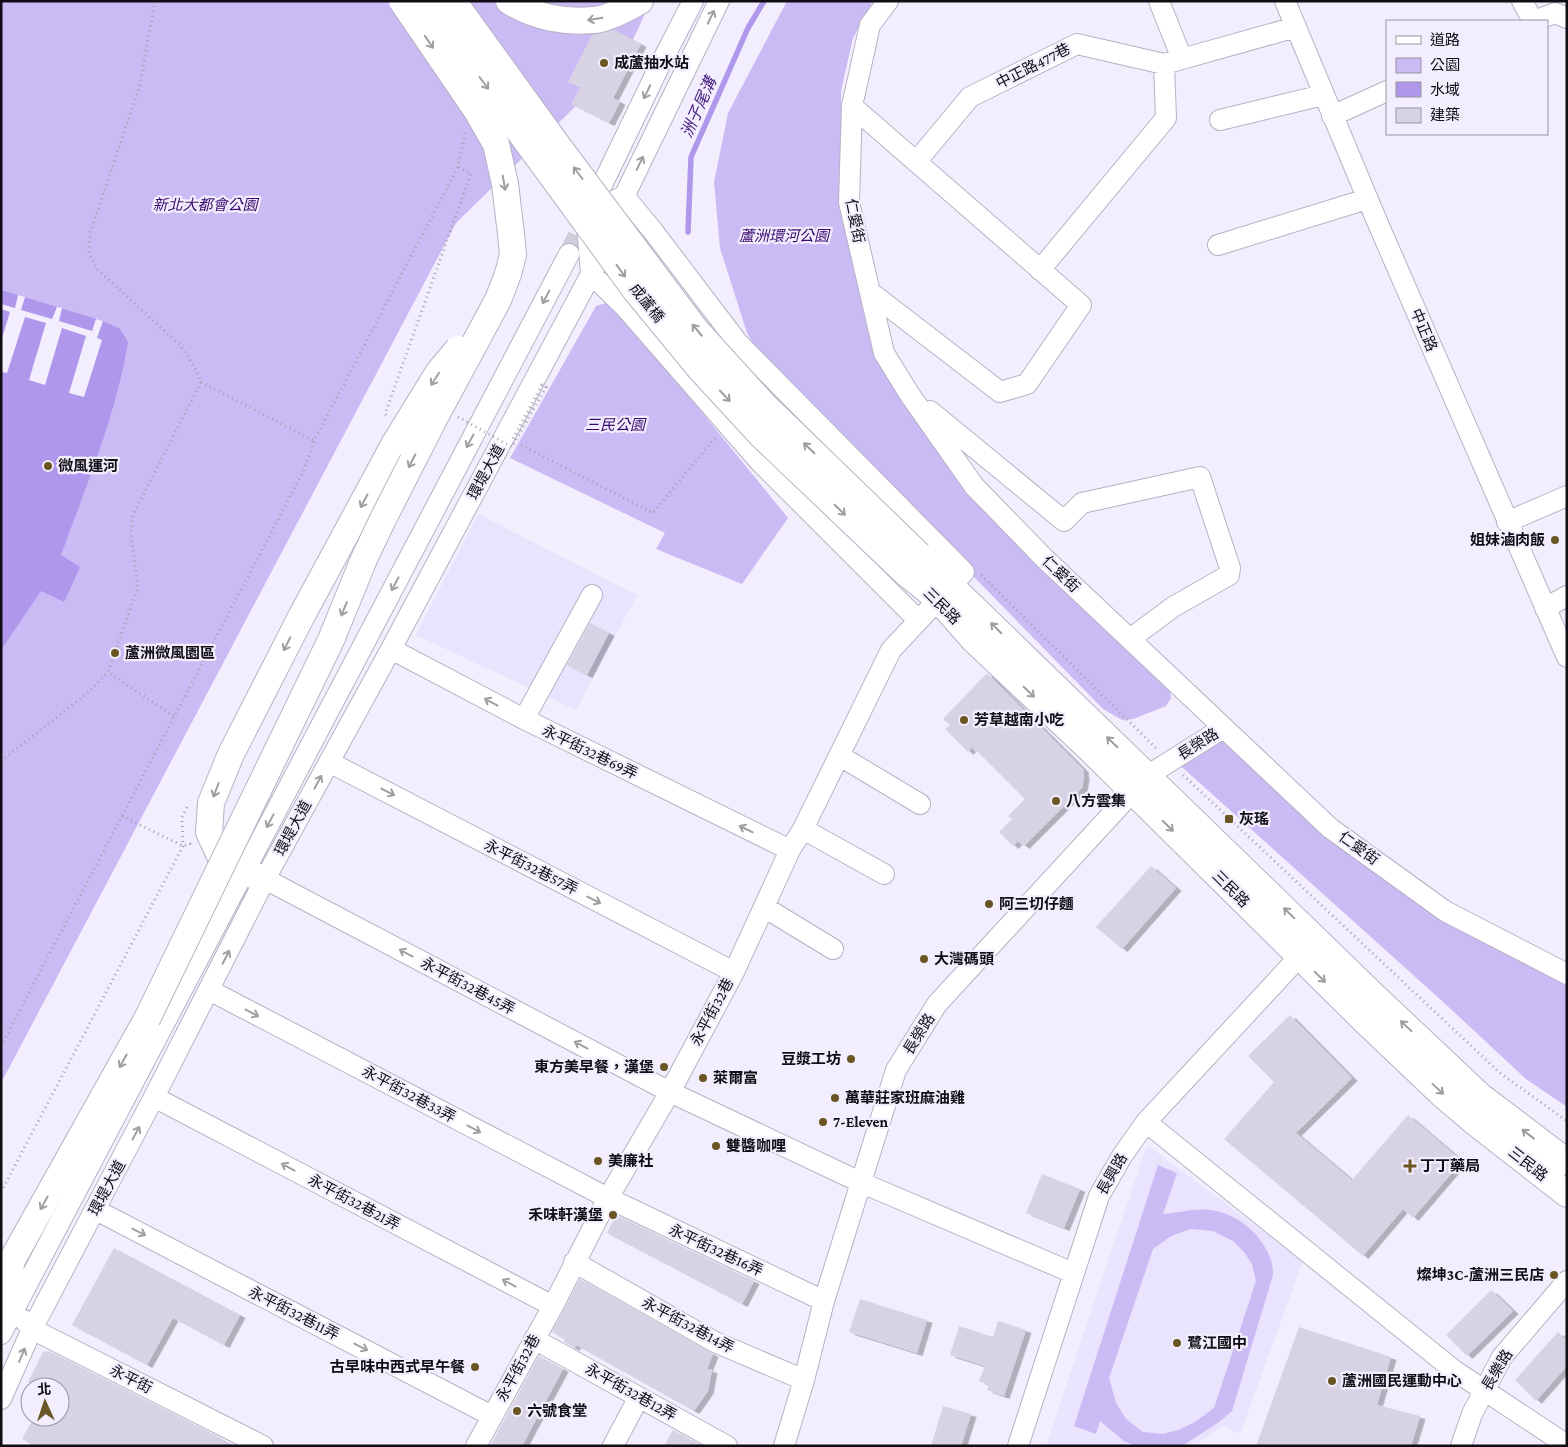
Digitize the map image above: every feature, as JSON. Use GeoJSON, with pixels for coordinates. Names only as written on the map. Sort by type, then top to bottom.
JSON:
{"type":"FeatureCollection","features":[{"type":"Feature","properties":{"kind":"main road"},"geometry":{"type":"LineString","coordinates":[[6,1311],[12,1260],[147,1018],[331,640],[364,559],[383,519],[498,300],[508,274],[513,255],[505,184],[496,144],[477,111],[402,1]]}},
{"type":"Feature","properties":{"kind":"main road","name":"成蘆橋"},"geometry":{"type":"LineString","coordinates":[[424,1],[636,291],[702,370],[761,436],[913,564]]}},
{"type":"Feature","properties":{"kind":"main road","name":"成蘆橋"},"geometry":{"type":"LineString","coordinates":[[453,1],[564,154],[696,329],[764,405],[913,564]]}},
{"type":"Feature","properties":{"kind":"main road"},"geometry":{"type":"LineString","coordinates":[[509,1],[538,16],[561,20],[596,20],[627,9],[640,1]]}},
{"type":"Feature","properties":{"kind":"main road"},"geometry":{"type":"LineString","coordinates":[[254,876],[222,860],[209,832],[211,803],[231,754],[306,608],[395,443],[438,373],[498,300]]}},
{"type":"Feature","properties":{"kind":"main road","name":"三民路"},"geometry":{"type":"LineString","coordinates":[[913,564],[945,592],[973,639],[1140,784],[1375,997],[1480,1096],[1567,1162]]}},
{"type":"Feature","properties":{"kind":"main road","name":"三民路"},"geometry":{"type":"LineString","coordinates":[[1140,784],[1299,957],[1476,1123],[1567,1194]]}},
{"type":"Feature","properties":{"kind":"street"},"geometry":{"type":"LineString","coordinates":[[602,185],[659,66],[693,1]]}},
{"type":"Feature","properties":{"kind":"street"},"geometry":{"type":"LineString","coordinates":[[719,1],[622,201],[586,215],[594,268],[624,306],[760,462],[918,620]]}},
{"type":"Feature","properties":{"kind":"street","name":"仁愛街"},"geometry":{"type":"LineString","coordinates":[[888,1],[870,25],[852,106],[849,202],[884,352],[910,395],[974,486],[1044,558],[1330,828],[1446,911],[1567,974]]}},
{"type":"Feature","properties":{"kind":"street"},"geometry":{"type":"LineString","coordinates":[[1040,270],[1166,118],[1173,61],[1159,1]]}},
{"type":"Feature","properties":{"kind":"street","name":"中正路"},"geometry":{"type":"LineString","coordinates":[[1285,1],[1367,198],[1567,657]]}},
{"type":"Feature","properties":{"kind":"street"},"geometry":{"type":"LineString","coordinates":[[1522,1],[1533,20]]}},
{"type":"Feature","properties":{"kind":"street"},"geometry":{"type":"LineString","coordinates":[[1537,20],[1555,13],[1567,18]]}},
{"type":"Feature","properties":{"kind":"street","name":"中正路477巷"},"geometry":{"type":"LineString","coordinates":[[916,162],[970,97],[1077,44],[1173,61],[1296,28]]}},
{"type":"Feature","properties":{"kind":"street"},"geometry":{"type":"LineString","coordinates":[[1332,116],[1386,91]]}},
{"type":"Feature","properties":{"kind":"street"},"geometry":{"type":"LineString","coordinates":[[1220,120],[1323,95]]}},
{"type":"Feature","properties":{"kind":"street"},"geometry":{"type":"LineString","coordinates":[[852,106],[1081,305],[1026,384],[1000,392],[870,292]]}},
{"type":"Feature","properties":{"kind":"street"},"geometry":{"type":"LineString","coordinates":[[1218,245],[1367,198]]}},
{"type":"Feature","properties":{"kind":"street"},"geometry":{"type":"LineString","coordinates":[[622,201],[653,231],[738,343],[964,572],[945,592]]}},
{"type":"Feature","properties":{"kind":"street","name":"環堤大道"},"geometry":{"type":"LineString","coordinates":[[1,1334],[6,1311],[254,876],[568,254]]}},
{"type":"Feature","properties":{"kind":"street","name":"環堤大道"},"geometry":{"type":"LineString","coordinates":[[1,1399],[32,1329],[96,1210],[209,990],[254,876],[329,762],[594,268]]}},
{"type":"Feature","properties":{"kind":"street"},"geometry":{"type":"LineString","coordinates":[[910,395],[1064,521],[1082,503],[1200,477],[1230,568],[1229,575],[1173,607],[1130,640]]}},
{"type":"Feature","properties":{"kind":"street"},"geometry":{"type":"LineString","coordinates":[[1507,522],[1567,496]]}},
{"type":"Feature","properties":{"kind":"street","name":"永平街32巷"},"geometry":{"type":"LineString","coordinates":[[476,1446],[553,1306],[608,1198],[670,1092],[734,972],[790,850],[803,829],[840,756],[891,650],[945,592]]}},
{"type":"Feature","properties":{"kind":"street"},"geometry":{"type":"LineString","coordinates":[[524,720],[592,595]]}},
{"type":"Feature","properties":{"kind":"street"},"geometry":{"type":"LineString","coordinates":[[1545,608],[1567,596]]}},
{"type":"Feature","properties":{"kind":"street","name":"永平街32巷69弄"},"geometry":{"type":"LineString","coordinates":[[391,649],[524,720],[790,850]]}},
{"type":"Feature","properties":{"kind":"street","name":"長榮路"},"geometry":{"type":"LineString","coordinates":[[784,1446],[804,1380],[824,1301],[896,1070],[937,1004],[1140,784],[1223,728]]}},
{"type":"Feature","properties":{"kind":"street"},"geometry":{"type":"LineString","coordinates":[[840,756],[920,804]]}},
{"type":"Feature","properties":{"kind":"street","name":"永平街32巷57弄"},"geometry":{"type":"LineString","coordinates":[[329,762],[734,972]]}},
{"type":"Feature","properties":{"kind":"street"},"geometry":{"type":"LineString","coordinates":[[803,829],[884,874]]}},
{"type":"Feature","properties":{"kind":"street","name":"永平街32巷45弄"},"geometry":{"type":"LineString","coordinates":[[254,876],[670,1092],[860,1182],[1073,1273]]}},
{"type":"Feature","properties":{"kind":"street"},"geometry":{"type":"LineString","coordinates":[[764,907],[833,948]]}},
{"type":"Feature","properties":{"kind":"street","name":"長興路"},"geometry":{"type":"LineString","coordinates":[[1018,1446],[1099,1196],[1122,1156],[1146,1122],[1299,957]]}},
{"type":"Feature","properties":{"kind":"street","name":"永平街32巷33弄"},"geometry":{"type":"LineString","coordinates":[[209,990],[608,1198]]}},
{"type":"Feature","properties":{"kind":"street","name":"永平街32巷21弄"},"geometry":{"type":"LineString","coordinates":[[154,1097],[553,1306]]}},
{"type":"Feature","properties":{"kind":"street"},"geometry":{"type":"LineString","coordinates":[[1146,1122],[1455,1371],[1567,1445]]}},
{"type":"Feature","properties":{"kind":"street","name":"永平街32巷16弄"},"geometry":{"type":"LineString","coordinates":[[608,1198],[824,1301]]}},
{"type":"Feature","properties":{"kind":"street","name":"永平街32巷11弄"},"geometry":{"type":"LineString","coordinates":[[96,1210],[492,1416]]}},
{"type":"Feature","properties":{"kind":"street","name":"永平街32巷14弄"},"geometry":{"type":"LineString","coordinates":[[574,1262],[714,1342],[804,1380]]}},
{"type":"Feature","properties":{"kind":"street","name":"長樂路"},"geometry":{"type":"LineString","coordinates":[[1461,1446],[1472,1414],[1502,1357],[1567,1281]]}},
{"type":"Feature","properties":{"kind":"street","name":"永平街"},"geometry":{"type":"LineString","coordinates":[[6,1311],[32,1329],[263,1446]]}},
{"type":"Feature","properties":{"kind":"street","name":"永平街32巷12弄"},"geometry":{"type":"LineString","coordinates":[[534,1339],[727,1446]]}},
{"type":"Feature","properties":{"kind":"street"},"geometry":{"type":"LineString","coordinates":[[613,1446],[639,1397]]}},
{"type":"Feature","properties":{"kind":"path"},"geometry":{"type":"LineString","coordinates":[[155,1],[140,85],[90,233],[89,254],[97,269],[180,345],[195,368],[201,382],[314,440]]}},
{"type":"Feature","properties":{"kind":"path"},"geometry":{"type":"LineString","coordinates":[[1,1046],[303,472],[314,440],[458,167],[465,132]]}},
{"type":"Feature","properties":{"kind":"path"},"geometry":{"type":"LineString","coordinates":[[389,417],[385,414],[471,174],[458,167]]}},
{"type":"Feature","properties":{"kind":"path"},"geometry":{"type":"LineString","coordinates":[[1,760],[90,691],[108,672],[138,587],[130,536],[132,517],[201,382]]}},
{"type":"Feature","properties":{"kind":"path"},"geometry":{"type":"LineString","coordinates":[[456,416],[512,447],[546,387],[542,386],[512,440]]}},
{"type":"Feature","properties":{"kind":"path"},"geometry":{"type":"LineString","coordinates":[[108,672],[175,717]]}},
{"type":"Feature","properties":{"kind":"path"},"geometry":{"type":"LineString","coordinates":[[122,816],[183,846],[190,844],[193,852]]}},
{"type":"Feature","properties":{"kind":"path"},"geometry":{"type":"LineString","coordinates":[[1,1192],[183,846],[183,837]]}},
{"type":"Feature","properties":{"kind":"shaded area"},"geometry":{"type":"Polygon","coordinates":[[[478,514],[637,595],[576,710],[416,635],[478,514]]]}},
{"type":"Feature","properties":{"kind":"shaded area","name":"鷺江國中"},"geometry":{"type":"Polygon","coordinates":[[[1147,1145],[1303,1261],[1240,1434],[1223,1426],[1194,1446],[1046,1446],[1147,1145]]]}},
{"type":"Feature","properties":{"kind":"green space","name":"蘆洲微風園區"},"geometry":{"type":"Polygon","coordinates":[[[1,1],[651,1],[624,59],[456,223],[1,1083],[1,1]]]}},
{"type":"Feature","properties":{"kind":"green space","name":"蘆洲環河公園"},"geometry":{"type":"Polygon","coordinates":[[[787,1],[873,1],[853,38],[841,91],[843,198],[863,311],[884,365],[906,408],[967,489],[1170,689],[1171,698],[1166,706],[1133,719],[1122,720],[1103,709],[763,361],[747,333],[720,248],[714,182],[728,113],[787,1]]]}},
{"type":"Feature","properties":{"kind":"green space","name":"三民公園"},"geometry":{"type":"Polygon","coordinates":[[[606,303],[616,307],[788,518],[742,584],[656,549],[665,533],[510,458],[596,306],[606,303]]]}},
{"type":"Feature","properties":{"kind":"green space"},"geometry":{"type":"Polygon","coordinates":[[[1223,728],[1345,839],[1567,980],[1567,1107],[1526,1079],[1173,759],[1223,728]]]}},
{"type":"Feature","properties":{"kind":"green space"},"geometry":{"type":"Polygon","coordinates":[[[1158,1165],[1177,1173],[1163,1214],[1192,1210],[1210,1210],[1230,1215],[1247,1226],[1255,1234],[1271,1260],[1273,1275],[1232,1411],[1219,1422],[1182,1446],[1136,1446],[1124,1441],[1100,1421],[1096,1434],[1074,1426],[1158,1165]],[[1191,1229],[1171,1236],[1153,1249],[1109,1378],[1116,1403],[1126,1419],[1143,1432],[1163,1434],[1178,1430],[1195,1422],[1214,1408],[1256,1281],[1252,1264],[1244,1252],[1233,1241],[1213,1231],[1191,1229]]]}},
{"type":"Feature","properties":{"kind":"water","name":"微風運河"},"geometry":{"type":"Polygon","coordinates":[[[1,290],[103,321],[120,329],[128,342],[123,370],[108,424],[61,555],[80,567],[64,602],[41,591],[1,650],[1,290]]]}},
{"type":"Feature","properties":{"kind":"pier"},"geometry":{"type":"Polygon","coordinates":[[[18,295],[25,297],[21,310],[52,319],[57,307],[62,308],[59,321],[92,331],[96,319],[103,321],[97,338],[102,340],[84,397],[69,393],[86,336],[62,328],[45,385],[29,380],[46,323],[25,317],[7,373],[1,372],[1,341],[10,312],[1,309],[1,304],[15,308],[18,295]]]}},
{"type":"Feature","properties":{"kind":"building","name":"成蘆抽水站"},"geometry":{"type":"Polygon","coordinates":[[[615,30],[641,44],[613,98],[620,102],[609,123],[571,104],[580,88],[568,82],[592,35],[615,30]]]}},
{"type":"Feature","properties":{"kind":"building"},"geometry":{"type":"Polygon","coordinates":[[[590,623],[609,633],[587,675],[567,665],[590,623]]]}},
{"type":"Feature","properties":{"kind":"building"},"geometry":{"type":"Polygon","coordinates":[[[987,673],[1083,769],[1082,788],[1024,846],[1018,841],[1013,846],[999,832],[1012,819],[1008,816],[1025,799],[977,751],[972,747],[968,752],[945,729],[950,725],[943,719],[987,673]]]}},
{"type":"Feature","properties":{"kind":"building"},"geometry":{"type":"Polygon","coordinates":[[[1151,866],[1176,888],[1122,949],[1096,927],[1151,866]]]}},
{"type":"Feature","properties":{"kind":"building"},"geometry":{"type":"Polygon","coordinates":[[[1290,1015],[1352,1078],[1296,1133],[1352,1180],[1408,1115],[1462,1161],[1413,1218],[1403,1209],[1363,1256],[1224,1139],[1274,1082],[1248,1056],[1290,1015]]]}},
{"type":"Feature","properties":{"kind":"building"},"geometry":{"type":"Polygon","coordinates":[[[1042,1174],[1080,1189],[1064,1228],[1026,1213],[1042,1174]]]}},
{"type":"Feature","properties":{"kind":"building"},"geometry":{"type":"Polygon","coordinates":[[[616,1215],[754,1281],[742,1304],[607,1233],[616,1215]]]}},
{"type":"Feature","properties":{"kind":"building"},"geometry":{"type":"Polygon","coordinates":[[[114,1248],[240,1315],[224,1345],[173,1318],[147,1365],[72,1325],[114,1248]]]}},
{"type":"Feature","properties":{"kind":"building"},"geometry":{"type":"Polygon","coordinates":[[[580,1279],[713,1354],[707,1369],[712,1370],[708,1391],[694,1411],[576,1345],[574,1348],[563,1341],[566,1340],[552,1332],[580,1279]]]}},
{"type":"Feature","properties":{"kind":"building"},"geometry":{"type":"Polygon","coordinates":[[[1491,1290],[1513,1311],[1467,1356],[1446,1335],[1491,1290]]]}},
{"type":"Feature","properties":{"kind":"building"},"geometry":{"type":"Polygon","coordinates":[[[860,1299],[927,1320],[917,1353],[849,1332],[860,1299]]]}},
{"type":"Feature","properties":{"kind":"building"},"geometry":{"type":"Polygon","coordinates":[[[998,1321],[1026,1330],[1004,1396],[987,1390],[989,1385],[979,1381],[985,1366],[950,1355],[959,1326],[993,1337],[998,1321]]]}},
{"type":"Feature","properties":{"kind":"building","name":"蘆洲國民運動中心"},"geometry":{"type":"Polygon","coordinates":[[[1299,1327],[1391,1357],[1377,1405],[1420,1416],[1411,1446],[1256,1446],[1299,1327]]]}},
{"type":"Feature","properties":{"kind":"building"},"geometry":{"type":"Polygon","coordinates":[[[1558,1332],[1567,1341],[1567,1366],[1536,1401],[1515,1380],[1558,1332]]]}},
{"type":"Feature","properties":{"kind":"building"},"geometry":{"type":"Polygon","coordinates":[[[49,1351],[235,1446],[35,1446],[22,1439],[29,1427],[70,1427],[70,1377],[30,1377],[43,1352],[49,1351]]]}},
{"type":"Feature","properties":{"kind":"building"},"geometry":{"type":"Polygon","coordinates":[[[539,1356],[563,1369],[522,1446],[490,1446],[539,1356]]]}},
{"type":"Feature","properties":{"kind":"building"},"geometry":{"type":"Polygon","coordinates":[[[943,1406],[971,1414],[961,1446],[931,1446],[943,1406]]]}},
{"type":"Feature","properties":{"kind":"building"},"geometry":{"type":"Polygon","coordinates":[[[673,1430],[702,1446],[664,1446],[673,1430]]]}},
{"type":"Feature","properties":{"kind":"waterway","name":"洲子尾溝"},"geometry":{"type":"LineString","coordinates":[[688,232],[691,157],[748,28],[764,1]]}},
{"type":"Feature","properties":{"kind":"tunnel"},"geometry":{"type":"LineString","coordinates":[[569,254],[590,209]]}},
{"type":"Feature","properties":{"kind":"place","name":"成蘆抽水站"},"geometry":{"type":"Point","coordinates":[604,63]}},
{"type":"Feature","properties":{"kind":"place","name":"微風運河"},"geometry":{"type":"Point","coordinates":[48,466]}},
{"type":"Feature","properties":{"kind":"place","name":"姐妹滷肉飯"},"geometry":{"type":"Point","coordinates":[1555,540]}},
{"type":"Feature","properties":{"kind":"place","name":"蘆洲微風園區"},"geometry":{"type":"Point","coordinates":[115,653]}},
{"type":"Feature","properties":{"kind":"place","name":"芳草越南小吃"},"geometry":{"type":"Point","coordinates":[964,720]}},
{"type":"Feature","properties":{"kind":"place","name":"八方雲集"},"geometry":{"type":"Point","coordinates":[1056,801]}},
{"type":"Feature","properties":{"kind":"place","name":"灰瑤"},"geometry":{"type":"Point","coordinates":[1229,819]}},
{"type":"Feature","properties":{"kind":"place","name":"阿三切仔麵"},"geometry":{"type":"Point","coordinates":[989,904]}},
{"type":"Feature","properties":{"kind":"place","name":"大灣碼頭"},"geometry":{"type":"Point","coordinates":[924,959]}},
{"type":"Feature","properties":{"kind":"place","name":"豆漿工坊"},"geometry":{"type":"Point","coordinates":[851,1059]}},
{"type":"Feature","properties":{"kind":"place","name":"東方美早餐，漢堡"},"geometry":{"type":"Point","coordinates":[664,1067]}},
{"type":"Feature","properties":{"kind":"place","name":"萊爾富"},"geometry":{"type":"Point","coordinates":[703,1078]}},
{"type":"Feature","properties":{"kind":"place","name":"萬華莊家班麻油雞"},"geometry":{"type":"Point","coordinates":[835,1098]}},
{"type":"Feature","properties":{"kind":"place","name":"7-Eleven"},"geometry":{"type":"Point","coordinates":[823,1122]}},
{"type":"Feature","properties":{"kind":"place","name":"雙醬咖哩"},"geometry":{"type":"Point","coordinates":[716,1146]}},
{"type":"Feature","properties":{"kind":"place","name":"美廉社"},"geometry":{"type":"Point","coordinates":[598,1161]}},
{"type":"Feature","properties":{"kind":"place","name":"丁丁藥局"},"geometry":{"type":"Point","coordinates":[1410,1166]}},
{"type":"Feature","properties":{"kind":"place","name":"禾味軒漢堡"},"geometry":{"type":"Point","coordinates":[613,1215]}},
{"type":"Feature","properties":{"kind":"place","name":"燦坤3C-蘆洲三民店"},"geometry":{"type":"Point","coordinates":[1554,1275]}},
{"type":"Feature","properties":{"kind":"place","name":"鷺江國中"},"geometry":{"type":"Point","coordinates":[1177,1343]}},
{"type":"Feature","properties":{"kind":"place","name":"古早味中西式早午餐"},"geometry":{"type":"Point","coordinates":[475,1367]}},
{"type":"Feature","properties":{"kind":"place","name":"蘆洲國民運動中心"},"geometry":{"type":"Point","coordinates":[1332,1381]}},
{"type":"Feature","properties":{"kind":"place","name":"六號食堂"},"geometry":{"type":"Point","coordinates":[517,1411]}},
{"type":"Feature","properties":{"kind":"park label","name":"新北大都會公園"},"geometry":{"type":"Point","coordinates":[205,205]}}]}
